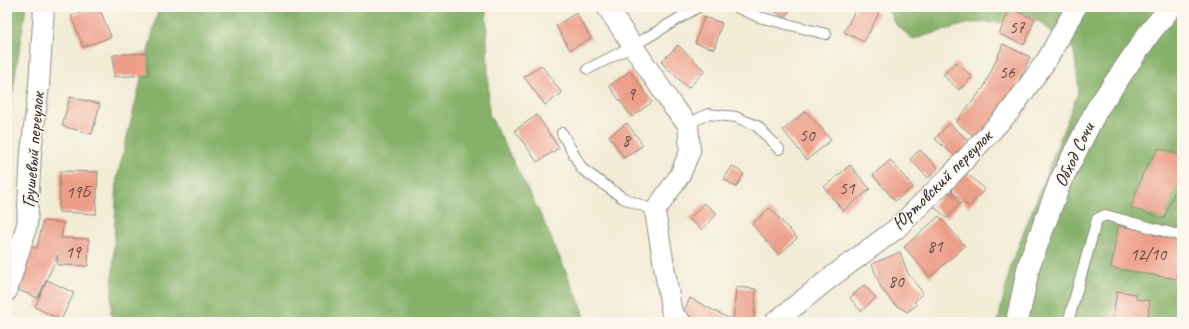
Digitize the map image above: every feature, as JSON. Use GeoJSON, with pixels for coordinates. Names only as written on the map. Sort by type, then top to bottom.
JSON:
{"type":"FeatureCollection","features":[{"type":"Feature","properties":{"kind":"highway","name":"Обход Сочи"},"geometry":{"type":"LineString","coordinates":[[1017,322],[1029,265],[1060,182],[1097,109],[1150,32],[1171,7]]}},
{"type":"Feature","properties":{"kind":"street","name":"Грушевый переулок"},"geometry":{"type":"LineString","coordinates":[[7,291],[27,225],[31,152],[39,85],[44,7]]}},
{"type":"Feature","properties":{"kind":"street"},"geometry":{"type":"LineString","coordinates":[[607,7],[674,108],[688,124],[690,151],[680,175],[654,211],[672,314],[681,322]]}},
{"type":"Feature","properties":{"kind":"street","name":"Юртовский переулок"},"geometry":{"type":"LineString","coordinates":[[775,322],[830,278],[896,229],[949,177],[1011,110],[1048,58],[1076,7]]}},
{"type":"Feature","properties":{"kind":"lane"},"geometry":{"type":"LineString","coordinates":[[588,69],[633,46],[698,7]]}},
{"type":"Feature","properties":{"kind":"lane"},"geometry":{"type":"LineString","coordinates":[[736,7],[759,17],[826,34]]}},
{"type":"Feature","properties":{"kind":"lane"},"geometry":{"type":"LineString","coordinates":[[688,124],[708,114],[736,117],[757,126],[779,149]]}},
{"type":"Feature","properties":{"kind":"lane"},"geometry":{"type":"LineString","coordinates":[[562,133],[582,170],[623,198],[654,211]]}},
{"type":"Feature","properties":{"kind":"lane"},"geometry":{"type":"LineString","coordinates":[[1068,322],[1097,219],[1105,215],[1182,236]]}},
{"type":"Feature","properties":{"kind":"green space"},"geometry":{"type":"Polygon","coordinates":[[[7,7],[26,7],[7,127],[7,7]]]}},
{"type":"Feature","properties":{"kind":"green space"},"geometry":{"type":"Polygon","coordinates":[[[159,7],[486,7],[489,114],[543,220],[581,306],[585,322],[115,322],[111,314],[117,178],[159,7]]]}},
{"type":"Feature","properties":{"kind":"green space"},"geometry":{"type":"Polygon","coordinates":[[[887,7],[1182,7],[1182,322],[998,322],[1011,265],[1079,90],[1074,50],[1039,21],[970,23],[913,39],[895,24],[887,7]]]}},
{"type":"Feature","properties":{"kind":"building"},"geometry":{"type":"Polygon","coordinates":[[[99,7],[111,37],[83,47],[71,16],[99,7]]]}},
{"type":"Feature","properties":{"kind":"building"},"geometry":{"type":"Polygon","coordinates":[[[768,7],[792,7],[785,18],[768,7]]]}},
{"type":"Feature","properties":{"kind":"building"},"geometry":{"type":"Polygon","coordinates":[[[857,7],[867,7],[879,13],[864,42],[844,32],[857,7]]]}},
{"type":"Feature","properties":{"kind":"building"},"geometry":{"type":"Polygon","coordinates":[[[1010,9],[1035,19],[1024,45],[999,34],[1010,9]]]}},
{"type":"Feature","properties":{"kind":"building"},"geometry":{"type":"Polygon","coordinates":[[[576,13],[591,38],[570,50],[556,26],[576,13]]]}},
{"type":"Feature","properties":{"kind":"building"},"geometry":{"type":"Polygon","coordinates":[[[704,17],[722,23],[714,49],[695,43],[704,17]]]}},
{"type":"Feature","properties":{"kind":"building"},"geometry":{"type":"Polygon","coordinates":[[[1003,44],[1030,57],[1009,102],[980,141],[956,122],[984,87],[1003,44]]]}},
{"type":"Feature","properties":{"kind":"building"},"geometry":{"type":"Polygon","coordinates":[[[678,45],[705,71],[688,88],[661,62],[678,45]]]}},
{"type":"Feature","properties":{"kind":"building"},"geometry":{"type":"Polygon","coordinates":[[[147,53],[149,75],[114,77],[113,55],[147,53]]]}},
{"type":"Feature","properties":{"kind":"building"},"geometry":{"type":"Polygon","coordinates":[[[956,62],[972,77],[959,90],[943,75],[956,62]]]}},
{"type":"Feature","properties":{"kind":"building"},"geometry":{"type":"Polygon","coordinates":[[[541,65],[562,93],[545,105],[524,77],[541,65]]]}},
{"type":"Feature","properties":{"kind":"building"},"geometry":{"type":"Polygon","coordinates":[[[630,71],[652,102],[632,117],[609,86],[630,71]]]}},
{"type":"Feature","properties":{"kind":"building"},"geometry":{"type":"Polygon","coordinates":[[[70,97],[100,104],[92,134],[62,126],[70,97]]]}},
{"type":"Feature","properties":{"kind":"building"},"geometry":{"type":"Polygon","coordinates":[[[806,111],[831,140],[807,160],[783,130],[806,111]]]}},
{"type":"Feature","properties":{"kind":"building"},"geometry":{"type":"Polygon","coordinates":[[[537,115],[559,148],[537,162],[515,130],[537,115]]]}},
{"type":"Feature","properties":{"kind":"building"},"geometry":{"type":"Polygon","coordinates":[[[627,123],[643,145],[624,158],[609,136],[627,123]]]}},
{"type":"Feature","properties":{"kind":"building"},"geometry":{"type":"Polygon","coordinates":[[[949,123],[970,142],[957,158],[935,139],[949,123]]]}},
{"type":"Feature","properties":{"kind":"building"},"geometry":{"type":"Polygon","coordinates":[[[1159,148],[1182,156],[1182,172],[1164,219],[1131,208],[1143,173],[1159,148]]]}},
{"type":"Feature","properties":{"kind":"building"},"geometry":{"type":"Polygon","coordinates":[[[920,150],[938,168],[928,178],[910,159],[920,150]]]}},
{"type":"Feature","properties":{"kind":"building"},"geometry":{"type":"Polygon","coordinates":[[[890,160],[913,187],[895,201],[873,175],[890,160]]]}},
{"type":"Feature","properties":{"kind":"building"},"geometry":{"type":"Polygon","coordinates":[[[850,165],[870,189],[843,211],[824,187],[850,165]]]}},
{"type":"Feature","properties":{"kind":"building"},"geometry":{"type":"Polygon","coordinates":[[[732,166],[744,174],[736,187],[724,179],[732,166]]]}},
{"type":"Feature","properties":{"kind":"building"},"geometry":{"type":"Polygon","coordinates":[[[60,171],[98,172],[96,214],[59,212],[60,171]]]}},
{"type":"Feature","properties":{"kind":"building"},"geometry":{"type":"Polygon","coordinates":[[[966,173],[985,189],[969,207],[951,191],[966,173]]]}},
{"type":"Feature","properties":{"kind":"building"},"geometry":{"type":"Polygon","coordinates":[[[947,190],[961,203],[947,218],[933,206],[947,190]]]}},
{"type":"Feature","properties":{"kind":"building"},"geometry":{"type":"Polygon","coordinates":[[[704,203],[717,214],[702,230],[689,219],[704,203]]]}},
{"type":"Feature","properties":{"kind":"building"},"geometry":{"type":"Polygon","coordinates":[[[770,208],[797,238],[779,255],[752,224],[770,208]]]}},
{"type":"Feature","properties":{"kind":"building"},"geometry":{"type":"Polygon","coordinates":[[[939,216],[965,246],[930,277],[904,247],[939,216]]]}},
{"type":"Feature","properties":{"kind":"building"},"geometry":{"type":"Polygon","coordinates":[[[43,221],[64,223],[61,238],[89,239],[88,266],[57,265],[58,255],[38,298],[13,288],[26,247],[37,248],[43,221]]]}},
{"type":"Feature","properties":{"kind":"building"},"geometry":{"type":"Polygon","coordinates":[[[1118,226],[1154,232],[1153,235],[1182,240],[1182,280],[1111,268],[1118,226]]]}},
{"type":"Feature","properties":{"kind":"building"},"geometry":{"type":"Polygon","coordinates":[[[900,252],[908,274],[923,293],[914,302],[917,305],[907,312],[893,303],[881,288],[872,264],[900,252]]]}},
{"type":"Feature","properties":{"kind":"building"},"geometry":{"type":"Polygon","coordinates":[[[47,280],[74,293],[61,320],[35,307],[47,280]]]}},
{"type":"Feature","properties":{"kind":"building"},"geometry":{"type":"Polygon","coordinates":[[[864,285],[876,298],[861,311],[850,298],[864,285]]]}},
{"type":"Feature","properties":{"kind":"building"},"geometry":{"type":"Polygon","coordinates":[[[736,287],[756,289],[754,322],[733,322],[736,287]]]}},
{"type":"Feature","properties":{"kind":"building"},"geometry":{"type":"Polygon","coordinates":[[[1117,291],[1136,294],[1136,299],[1150,301],[1147,322],[1112,322],[1117,291]]]}},
{"type":"Feature","properties":{"kind":"building"},"geometry":{"type":"Polygon","coordinates":[[[690,298],[730,319],[729,322],[696,322],[682,314],[690,298]]]}}]}
